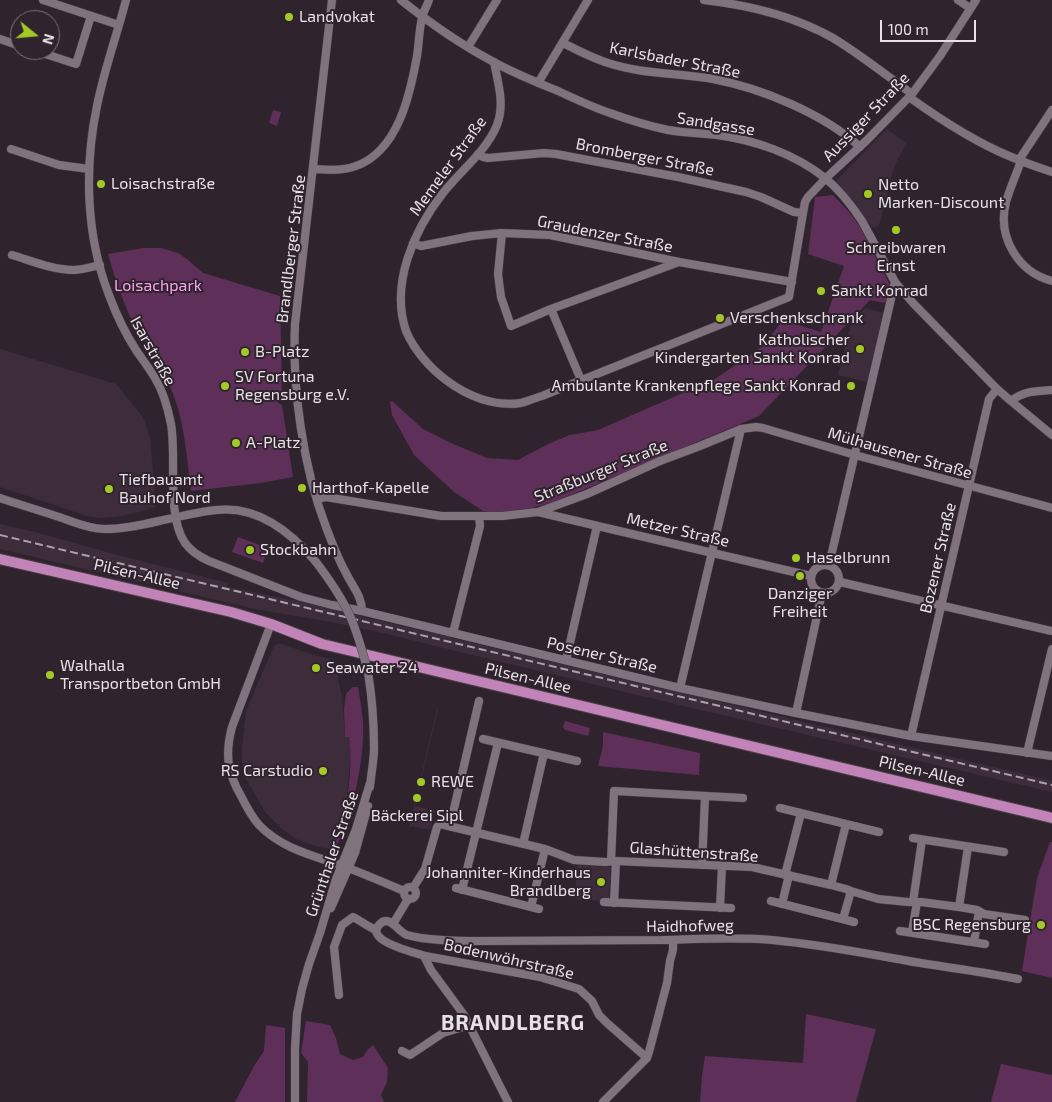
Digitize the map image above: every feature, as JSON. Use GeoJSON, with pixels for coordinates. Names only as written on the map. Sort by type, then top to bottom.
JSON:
{"type":"FeatureCollection","features":[{"type":"Feature","properties":{"kind":"main road","name":"Pilsen-Allee"},"geometry":{"type":"LineString","coordinates":[[0,559],[231,612],[271,624],[322,644],[1052,818]]}},
{"type":"Feature","properties":{"kind":"street"},"geometry":{"type":"LineString","coordinates":[[43,0],[119,25]]}},
{"type":"Feature","properties":{"kind":"street","name":"Isarstraße"},"geometry":{"type":"LineString","coordinates":[[126,0],[96,107],[89,169],[89,207],[100,265],[109,295],[135,348],[156,379],[166,404],[173,444],[176,518]]}},
{"type":"Feature","properties":{"kind":"street","name":"Brandlberger Straße"},"geometry":{"type":"LineString","coordinates":[[332,0],[295,324],[294,347],[302,436],[310,474],[326,526],[346,573],[358,594],[362,611]]}},
{"type":"Feature","properties":{"kind":"street","name":"Sandgasse"},"geometry":{"type":"LineString","coordinates":[[401,0],[422,17],[494,62],[538,83],[610,113],[658,128],[735,138],[768,147],[810,167],[826,178],[838,190],[862,221],[895,282],[913,303],[1010,402],[1052,435]]}},
{"type":"Feature","properties":{"kind":"street"},"geometry":{"type":"LineString","coordinates":[[314,169],[332,170],[355,166],[372,157],[386,144],[399,122],[410,88],[417,56],[422,17],[430,0]]}},
{"type":"Feature","properties":{"kind":"street"},"geometry":{"type":"LineString","coordinates":[[468,47],[497,0]]}},
{"type":"Feature","properties":{"kind":"street"},"geometry":{"type":"LineString","coordinates":[[538,83],[588,0]]}},
{"type":"Feature","properties":{"kind":"street"},"geometry":{"type":"LineString","coordinates":[[704,0],[726,1],[767,12],[816,30],[847,47],[880,70],[911,96],[960,131],[1020,161],[1052,172]]}},
{"type":"Feature","properties":{"kind":"street"},"geometry":{"type":"LineString","coordinates":[[958,0],[970,8]]}},
{"type":"Feature","properties":{"kind":"street","name":"Aussiger Straße"},"geometry":{"type":"LineString","coordinates":[[789,297],[805,202],[808,196],[911,96],[940,56],[976,0]]}},
{"type":"Feature","properties":{"kind":"street"},"geometry":{"type":"LineString","coordinates":[[60,59],[76,64],[92,16]]}},
{"type":"Feature","properties":{"kind":"street","name":"Karlsbader Straße"},"geometry":{"type":"LineString","coordinates":[[563,43],[608,64],[711,79],[770,96],[805,112],[850,138],[860,147]]}},
{"type":"Feature","properties":{"kind":"street","name":"Memeler Straße"},"geometry":{"type":"LineString","coordinates":[[494,62],[501,94],[500,116],[492,134],[478,154],[449,186],[424,220],[406,264],[401,298],[402,315],[406,330],[412,342],[437,373],[462,391],[484,400],[520,403],[789,297]]}},
{"type":"Feature","properties":{"kind":"street"},"geometry":{"type":"LineString","coordinates":[[1052,110],[1020,161],[1005,207],[1004,223],[1007,240],[1012,251],[1025,266],[1043,279],[1052,282]]}},
{"type":"Feature","properties":{"kind":"street"},"geometry":{"type":"LineString","coordinates":[[11,149],[59,165],[89,169]]}},
{"type":"Feature","properties":{"kind":"street","name":"Bromberger Straße"},"geometry":{"type":"LineString","coordinates":[[478,154],[488,158],[544,153],[556,154],[746,192],[803,214]]}},
{"type":"Feature","properties":{"kind":"street"},"geometry":{"type":"LineString","coordinates":[[502,232],[498,274],[501,297],[511,326],[551,309],[679,262]]}},
{"type":"Feature","properties":{"kind":"street","name":"Graudenzer Straße"},"geometry":{"type":"LineString","coordinates":[[413,243],[421,246],[502,232],[550,236],[792,282]]}},
{"type":"Feature","properties":{"kind":"street"},"geometry":{"type":"LineString","coordinates":[[12,255],[58,269],[83,269],[100,265]]}},
{"type":"Feature","properties":{"kind":"street"},"geometry":{"type":"LineString","coordinates":[[829,565],[895,282]]}},
{"type":"Feature","properties":{"kind":"street"},"geometry":{"type":"LineString","coordinates":[[551,309],[581,380]]}},
{"type":"Feature","properties":{"kind":"street","name":"Bozener Straße"},"geometry":{"type":"LineString","coordinates":[[911,736],[990,399],[997,389]]}},
{"type":"Feature","properties":{"kind":"street"},"geometry":{"type":"LineString","coordinates":[[1010,402],[1024,393],[1052,390]]}},
{"type":"Feature","properties":{"kind":"street","name":"Mülhausener Straße"},"geometry":{"type":"LineString","coordinates":[[741,429],[763,428],[1052,508]]}},
{"type":"Feature","properties":{"kind":"street"},"geometry":{"type":"LineString","coordinates":[[680,688],[741,429]]}},
{"type":"Feature","properties":{"kind":"street","name":"Straßburger Straße"},"geometry":{"type":"LineString","coordinates":[[317,499],[326,497],[441,516],[516,515],[538,512],[587,494],[660,461],[741,429]]}},
{"type":"Feature","properties":{"kind":"street","name":"Grünthaler Straße"},"geometry":{"type":"LineString","coordinates":[[0,498],[97,528],[118,528],[216,510],[231,510],[255,514],[270,521],[307,550],[338,594],[350,616],[368,672],[374,716],[374,750],[367,809],[355,853],[345,867],[309,964],[302,990],[297,1014],[295,1102]]}},
{"type":"Feature","properties":{"kind":"street","name":"Metzer Straße"},"geometry":{"type":"LineString","coordinates":[[538,512],[812,576]]}},
{"type":"Feature","properties":{"kind":"street"},"geometry":{"type":"LineString","coordinates":[[453,633],[480,526],[479,516]]}},
{"type":"Feature","properties":{"kind":"street","name":"Posener Straße"},"geometry":{"type":"LineString","coordinates":[[176,518],[185,542],[209,562],[301,597],[680,688],[796,713],[911,736],[1052,756]]}},
{"type":"Feature","properties":{"kind":"street"},"geometry":{"type":"LineString","coordinates":[[566,660],[597,526]]}},
{"type":"Feature","properties":{"kind":"street"},"geometry":{"type":"LineString","coordinates":[[829,565],[836,569],[840,582],[835,590],[822,592],[812,584],[813,572],[820,566],[829,565]]}},
{"type":"Feature","properties":{"kind":"street"},"geometry":{"type":"LineString","coordinates":[[840,582],[1052,631]]}},
{"type":"Feature","properties":{"kind":"street"},"geometry":{"type":"LineString","coordinates":[[796,713],[822,592]]}},
{"type":"Feature","properties":{"kind":"street"},"geometry":{"type":"LineString","coordinates":[[271,624],[232,727],[228,749],[230,772],[240,794],[252,815],[267,832],[288,847],[345,867],[404,891]]}},
{"type":"Feature","properties":{"kind":"street"},"geometry":{"type":"LineString","coordinates":[[1028,753],[1052,649]]}},
{"type":"Feature","properties":{"kind":"street"},"geometry":{"type":"LineString","coordinates":[[450,826],[479,702]]}},
{"type":"Feature","properties":{"kind":"street"},"geometry":{"type":"LineString","coordinates":[[483,739],[577,761]]}},
{"type":"Feature","properties":{"kind":"street"},"geometry":{"type":"LineString","coordinates":[[498,743],[476,832],[459,889],[539,909]]}},
{"type":"Feature","properties":{"kind":"street"},"geometry":{"type":"LineString","coordinates":[[523,844],[544,754]]}},
{"type":"Feature","properties":{"kind":"street"},"geometry":{"type":"LineString","coordinates":[[604,791],[743,798]]}},
{"type":"Feature","properties":{"kind":"street"},"geometry":{"type":"LineString","coordinates":[[614,791],[614,903]]}},
{"type":"Feature","properties":{"kind":"street"},"geometry":{"type":"LineString","coordinates":[[702,865],[705,797]]}},
{"type":"Feature","properties":{"kind":"street"},"geometry":{"type":"LineString","coordinates":[[780,808],[879,832]]}},
{"type":"Feature","properties":{"kind":"street"},"geometry":{"type":"LineString","coordinates":[[782,904],[801,813]]}},
{"type":"Feature","properties":{"kind":"street","name":"Glashüttenstraße"},"geometry":{"type":"LineString","coordinates":[[412,888],[425,869],[436,827],[440,824],[544,849],[574,860],[752,867],[831,884],[851,892],[878,899],[959,907],[979,911],[984,914],[1025,920]]}},
{"type":"Feature","properties":{"kind":"street"},"geometry":{"type":"LineString","coordinates":[[831,884],[846,824]]}},
{"type":"Feature","properties":{"kind":"street"},"geometry":{"type":"LineString","coordinates":[[913,838],[1004,852]]}},
{"type":"Feature","properties":{"kind":"street"},"geometry":{"type":"LineString","coordinates":[[912,932],[922,840]]}},
{"type":"Feature","properties":{"kind":"street"},"geometry":{"type":"LineString","coordinates":[[959,907],[968,846]]}},
{"type":"Feature","properties":{"kind":"street"},"geometry":{"type":"LineString","coordinates":[[530,907],[544,849]]}},
{"type":"Feature","properties":{"kind":"street"},"geometry":{"type":"LineString","coordinates":[[720,908],[722,866]]}},
{"type":"Feature","properties":{"kind":"street"},"geometry":{"type":"LineString","coordinates":[[376,930],[377,926],[385,921],[394,924],[408,899],[412,899],[415,896],[415,890],[412,888],[408,887],[404,891]]}},
{"type":"Feature","properties":{"kind":"street"},"geometry":{"type":"LineString","coordinates":[[404,891],[404,896],[408,899]]}},
{"type":"Feature","properties":{"kind":"street"},"geometry":{"type":"LineString","coordinates":[[843,919],[851,892]]}},
{"type":"Feature","properties":{"kind":"street"},"geometry":{"type":"LineString","coordinates":[[771,901],[854,922]]}},
{"type":"Feature","properties":{"kind":"street"},"geometry":{"type":"LineString","coordinates":[[604,902],[731,908]]}},
{"type":"Feature","properties":{"kind":"street"},"geometry":{"type":"LineString","coordinates":[[974,942],[979,911]]}},
{"type":"Feature","properties":{"kind":"street","name":"Bodenwöhrstraße"},"geometry":{"type":"LineString","coordinates":[[339,995],[334,947],[342,925],[353,917],[376,930],[381,939],[388,944],[425,956],[540,977],[579,989],[592,1002],[607,1023],[646,1058]]}},
{"type":"Feature","properties":{"kind":"street","name":"Haidhofweg"},"geometry":{"type":"LineString","coordinates":[[394,924],[406,935],[450,940],[565,941],[734,938],[772,940],[821,946],[1018,979]]}},
{"type":"Feature","properties":{"kind":"street"},"geometry":{"type":"LineString","coordinates":[[900,930],[985,944]]}},
{"type":"Feature","properties":{"kind":"street"},"geometry":{"type":"LineString","coordinates":[[603,1102],[646,1058],[649,1052],[668,983],[673,940]]}},
{"type":"Feature","properties":{"kind":"street"},"geometry":{"type":"LineString","coordinates":[[425,956],[431,970],[464,1014],[508,1102]]}},
{"type":"Feature","properties":{"kind":"street"},"geometry":{"type":"LineString","coordinates":[[402,1051],[410,1055],[443,1033],[470,1025]]}},
{"type":"Feature","properties":{"kind":"shaded area"},"geometry":{"type":"Polygon","coordinates":[[[887,129],[906,143],[894,167],[879,225],[873,228],[836,181],[887,129]]]}},
{"type":"Feature","properties":{"kind":"shaded area","name":"Katholischer Kindergarten Sankt Konrad"},"geometry":{"type":"Polygon","coordinates":[[[865,308],[884,313],[867,382],[838,375],[851,324],[865,308]]]}},
{"type":"Feature","properties":{"kind":"shaded area"},"geometry":{"type":"Polygon","coordinates":[[[0,349],[116,384],[143,417],[150,437],[156,507],[123,516],[90,517],[0,487],[0,349]]]}},
{"type":"Feature","properties":{"kind":"shaded area"},"geometry":{"type":"Polygon","coordinates":[[[0,524],[228,583],[227,587],[298,601],[1052,781],[1052,792],[378,632],[255,609],[0,549],[0,524]]]}},
{"type":"Feature","properties":{"kind":"shaded area"},"geometry":{"type":"Polygon","coordinates":[[[277,644],[334,660],[342,697],[345,737],[349,737],[351,752],[347,797],[339,837],[332,849],[318,847],[296,839],[281,828],[265,812],[244,775],[242,749],[246,711],[274,646],[277,644]]]}},
{"type":"Feature","properties":{"kind":"shaded area"},"geometry":{"type":"Polygon","coordinates":[[[437,709],[415,806],[435,811],[430,830],[411,826],[408,832],[437,709]]]}},
{"type":"Feature","properties":{"kind":"shaded area"},"geometry":{"type":"Polygon","coordinates":[[[577,865],[611,867],[609,899],[604,901],[575,899],[577,865]]]}},
{"type":"Feature","properties":{"kind":"green space"},"geometry":{"type":"Polygon","coordinates":[[[273,110],[281,112],[277,126],[269,123],[273,110]]]}},
{"type":"Feature","properties":{"kind":"green space"},"geometry":{"type":"Polygon","coordinates":[[[833,195],[860,227],[890,285],[885,303],[870,300],[759,416],[559,500],[532,508],[493,513],[483,511],[454,492],[414,455],[392,415],[390,402],[392,401],[423,429],[451,443],[487,458],[518,460],[548,444],[570,435],[598,430],[715,379],[763,346],[783,320],[821,332],[844,266],[808,254],[815,197],[833,195]]]}},
{"type":"Feature","properties":{"kind":"green space","name":"SV Fortuna Regensburg e.V."},"geometry":{"type":"Polygon","coordinates":[[[143,248],[161,248],[178,253],[203,273],[280,296],[282,396],[278,399],[278,403],[282,405],[293,477],[261,483],[191,491],[183,433],[175,399],[160,367],[135,328],[114,275],[108,254],[143,248]]]}},
{"type":"Feature","properties":{"kind":"green space","name":"Stockbahn"},"geometry":{"type":"Polygon","coordinates":[[[238,537],[268,548],[263,563],[232,552],[238,537]]]}},
{"type":"Feature","properties":{"kind":"green space"},"geometry":{"type":"Polygon","coordinates":[[[352,687],[358,687],[361,704],[363,722],[362,753],[352,804],[335,850],[332,849],[339,835],[349,787],[350,748],[349,737],[345,737],[344,709],[346,694],[352,687]]]}},
{"type":"Feature","properties":{"kind":"green space"},"geometry":{"type":"Polygon","coordinates":[[[565,721],[590,728],[588,736],[565,730],[563,727],[565,721]]]}},
{"type":"Feature","properties":{"kind":"green space"},"geometry":{"type":"Polygon","coordinates":[[[603,732],[700,753],[699,775],[598,766],[603,746],[603,732]]]}},
{"type":"Feature","properties":{"kind":"green space","name":"BSC Regensburg"},"geometry":{"type":"Polygon","coordinates":[[[1050,842],[1052,842],[1052,978],[1022,971],[1037,878],[1050,842]]]}},
{"type":"Feature","properties":{"kind":"green space"},"geometry":{"type":"Polygon","coordinates":[[[806,1014],[876,1029],[856,1102],[700,1102],[705,1056],[803,1063],[806,1014]]]}},
{"type":"Feature","properties":{"kind":"green space"},"geometry":{"type":"Polygon","coordinates":[[[306,1021],[330,1025],[340,1054],[353,1060],[363,1057],[373,1045],[388,1068],[387,1082],[381,1095],[384,1102],[307,1102],[308,1062],[301,1053],[306,1021]]]}},
{"type":"Feature","properties":{"kind":"green space"},"geometry":{"type":"Polygon","coordinates":[[[266,1025],[285,1028],[285,1102],[235,1102],[264,1051],[266,1025]]]}},
{"type":"Feature","properties":{"kind":"green space"},"geometry":{"type":"Polygon","coordinates":[[[1001,1064],[1052,1075],[1052,1102],[991,1102],[1001,1064]]]}},
{"type":"Feature","properties":{"kind":"railway"},"geometry":{"type":"LineString","coordinates":[[0,535],[1052,785]]}},
{"type":"Feature","properties":{"kind":"place","name":"Landvokat"},"geometry":{"type":"Point","coordinates":[289,17]}},
{"type":"Feature","properties":{"kind":"place","name":"Loisachstraße"},"geometry":{"type":"Point","coordinates":[101,184]}},
{"type":"Feature","properties":{"kind":"place","name":"Netto Marken-Discount"},"geometry":{"type":"Point","coordinates":[868,194]}},
{"type":"Feature","properties":{"kind":"place","name":"Schreibwaren Ernst"},"geometry":{"type":"Point","coordinates":[896,230]}},
{"type":"Feature","properties":{"kind":"place","name":"Sankt Konrad"},"geometry":{"type":"Point","coordinates":[821,291]}},
{"type":"Feature","properties":{"kind":"place","name":"Verschenkschrank"},"geometry":{"type":"Point","coordinates":[720,318]}},
{"type":"Feature","properties":{"kind":"place","name":"Katholischer Kindergarten Sankt Konrad"},"geometry":{"type":"Point","coordinates":[860,349]}},
{"type":"Feature","properties":{"kind":"place","name":"B-Platz"},"geometry":{"type":"Point","coordinates":[245,352]}},
{"type":"Feature","properties":{"kind":"place","name":"SV Fortuna Regensburg e.V."},"geometry":{"type":"Point","coordinates":[225,386]}},
{"type":"Feature","properties":{"kind":"place","name":"Ambulante Krankenpflege Sankt Konrad"},"geometry":{"type":"Point","coordinates":[851,386]}},
{"type":"Feature","properties":{"kind":"place","name":"A-Platz"},"geometry":{"type":"Point","coordinates":[236,443]}},
{"type":"Feature","properties":{"kind":"place","name":"Harthof-Kapelle"},"geometry":{"type":"Point","coordinates":[302,488]}},
{"type":"Feature","properties":{"kind":"place","name":"Tiefbauamt Bauhof Nord"},"geometry":{"type":"Point","coordinates":[109,489]}},
{"type":"Feature","properties":{"kind":"place","name":"Stockbahn"},"geometry":{"type":"Point","coordinates":[250,550]}},
{"type":"Feature","properties":{"kind":"place","name":"Haselbrunn"},"geometry":{"type":"Point","coordinates":[796,558]}},
{"type":"Feature","properties":{"kind":"place","name":"Danziger Freiheit"},"geometry":{"type":"Point","coordinates":[800,576]}},
{"type":"Feature","properties":{"kind":"place","name":"Seawater 24"},"geometry":{"type":"Point","coordinates":[316,668]}},
{"type":"Feature","properties":{"kind":"place","name":"Walhalla Transportbeton GmbH"},"geometry":{"type":"Point","coordinates":[50,675]}},
{"type":"Feature","properties":{"kind":"place","name":"RS Carstudio"},"geometry":{"type":"Point","coordinates":[323,771]}},
{"type":"Feature","properties":{"kind":"place","name":"REWE"},"geometry":{"type":"Point","coordinates":[421,782]}},
{"type":"Feature","properties":{"kind":"place","name":"Bäckerei Sipl"},"geometry":{"type":"Point","coordinates":[417,798]}},
{"type":"Feature","properties":{"kind":"place","name":"Johanniter-Kinderhaus Brandlberg"},"geometry":{"type":"Point","coordinates":[601,882]}},
{"type":"Feature","properties":{"kind":"place","name":"BSC Regensburg"},"geometry":{"type":"Point","coordinates":[1041,925]}},
{"type":"Feature","properties":{"kind":"district","name":"BRANDLBERG"},"geometry":{"type":"Point","coordinates":[513,1023]}},
{"type":"Feature","properties":{"kind":"park label","name":"Loisachpark"},"geometry":{"type":"Point","coordinates":[158,286]}}]}
